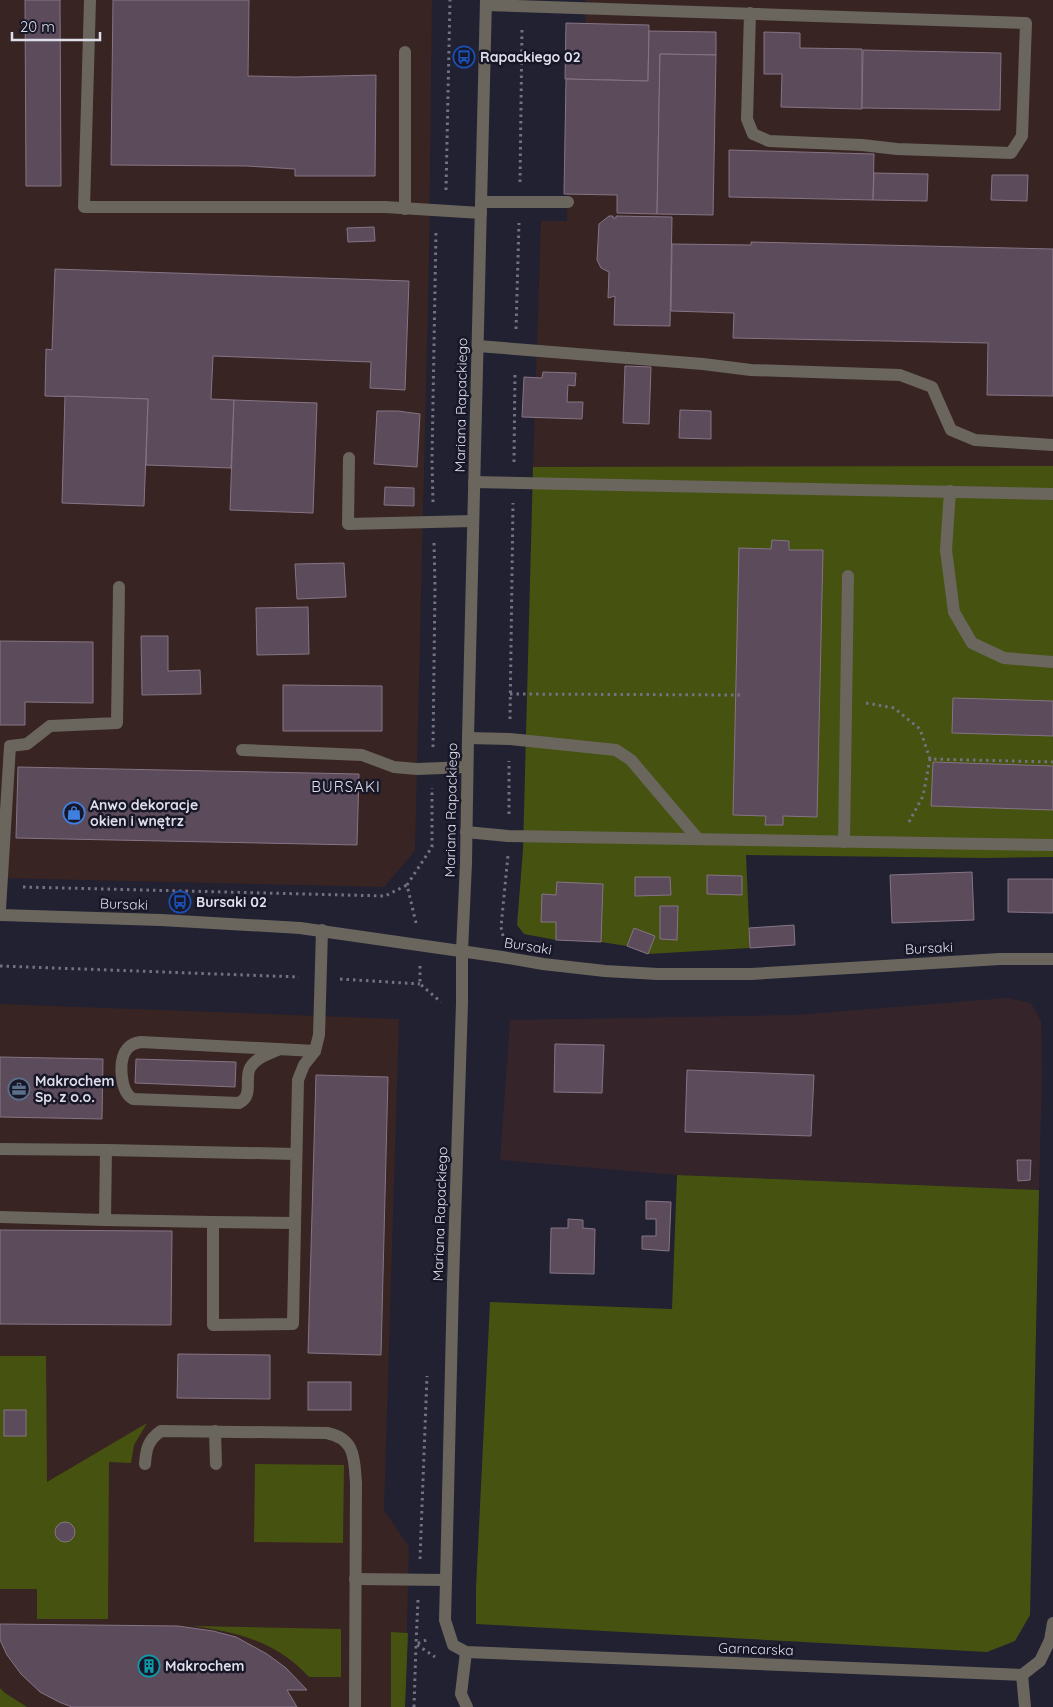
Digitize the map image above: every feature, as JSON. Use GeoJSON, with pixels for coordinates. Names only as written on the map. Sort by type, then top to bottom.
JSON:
{"type":"FeatureCollection","features":[{"type":"Feature","properties":{"kind":"street"},"geometry":{"type":"LineString","coordinates":[[90,0],[84,207],[385,207],[405,209],[481,208],[519,202],[568,202]]}},
{"type":"Feature","properties":{"kind":"street"},"geometry":{"type":"LineString","coordinates":[[486,2],[523,6],[750,13],[1026,23],[1022,136],[1011,153],[897,149],[862,145],[769,141],[754,134],[747,119],[750,13]]}},
{"type":"Feature","properties":{"kind":"street","name":"Mariana Rapackiego"},"geometry":{"type":"LineString","coordinates":[[447,1625],[446,1580],[453,1273],[466,863],[486,2]]}},
{"type":"Feature","properties":{"kind":"street"},"geometry":{"type":"LineString","coordinates":[[405,52],[405,209]]}},
{"type":"Feature","properties":{"kind":"street"},"geometry":{"type":"LineString","coordinates":[[478,346],[694,363],[751,370],[900,375],[932,387],[952,430],[975,440],[1053,445]]}},
{"type":"Feature","properties":{"kind":"street"},"geometry":{"type":"LineString","coordinates":[[350,458],[348,524],[473,521]]}},
{"type":"Feature","properties":{"kind":"street"},"geometry":{"type":"LineString","coordinates":[[474,482],[1053,494]]}},
{"type":"Feature","properties":{"kind":"street"},"geometry":{"type":"LineString","coordinates":[[950,491],[946,550],[954,612],[972,643],[1004,658],[1053,662]]}},
{"type":"Feature","properties":{"kind":"street"},"geometry":{"type":"LineString","coordinates":[[844,842],[848,576]]}},
{"type":"Feature","properties":{"kind":"street"},"geometry":{"type":"LineString","coordinates":[[0,909],[10,746],[27,744],[50,726],[117,723],[119,587]]}},
{"type":"Feature","properties":{"kind":"street"},"geometry":{"type":"LineString","coordinates":[[468,738],[510,739],[616,750],[631,760],[698,839]]}},
{"type":"Feature","properties":{"kind":"street"},"geometry":{"type":"LineString","coordinates":[[242,750],[362,755],[394,767],[402,768],[467,767]]}},
{"type":"Feature","properties":{"kind":"street"},"geometry":{"type":"LineString","coordinates":[[466,832],[508,836],[1053,845]]}},
{"type":"Feature","properties":{"kind":"street","name":"Bursaki"},"geometry":{"type":"LineString","coordinates":[[0,915],[161,920],[322,930],[561,966],[605,971],[675,974],[752,974],[1000,959],[1053,959]]}},
{"type":"Feature","properties":{"kind":"street"},"geometry":{"type":"LineString","coordinates":[[213,1222],[213,1325],[293,1324],[298,1080],[304,1064],[315,1050],[319,1035],[322,930]]}},
{"type":"Feature","properties":{"kind":"street"},"geometry":{"type":"LineString","coordinates":[[280,1049],[258,1059],[253,1064],[249,1070],[247,1095],[239,1103],[133,1099],[128,1096],[122,1083],[123,1056],[126,1049],[132,1044],[141,1042],[315,1050]]}},
{"type":"Feature","properties":{"kind":"street"},"geometry":{"type":"LineString","coordinates":[[0,1149],[296,1154]]}},
{"type":"Feature","properties":{"kind":"street"},"geometry":{"type":"LineString","coordinates":[[106,1150],[106,1220]]}},
{"type":"Feature","properties":{"kind":"street"},"geometry":{"type":"LineString","coordinates":[[0,1217],[295,1223]]}},
{"type":"Feature","properties":{"kind":"street"},"geometry":{"type":"LineString","coordinates":[[145,1464],[148,1444],[161,1431],[327,1432],[345,1440],[350,1446],[355,1461],[355,1707]]}},
{"type":"Feature","properties":{"kind":"street"},"geometry":{"type":"LineString","coordinates":[[215,1431],[216,1464]]}},
{"type":"Feature","properties":{"kind":"street"},"geometry":{"type":"LineString","coordinates":[[355,1579],[446,1580]]}},
{"type":"Feature","properties":{"kind":"street"},"geometry":{"type":"LineString","coordinates":[[1026,1707],[1022,1675],[1040,1661],[1050,1640],[1053,1623]]}},
{"type":"Feature","properties":{"kind":"street"},"geometry":{"type":"LineString","coordinates":[[447,1625],[453,1645],[466,1652],[461,1694],[467,1707]]}},
{"type":"Feature","properties":{"kind":"street","name":"Garncarska"},"geometry":{"type":"LineString","coordinates":[[466,1652],[1022,1675]]}},
{"type":"Feature","properties":{"kind":"path"},"geometry":{"type":"LineString","coordinates":[[503,938],[501,927],[508,867],[523,6]]}},
{"type":"Feature","properties":{"kind":"path"},"geometry":{"type":"LineString","coordinates":[[510,694],[742,695]]}},
{"type":"Feature","properties":{"kind":"path"},"geometry":{"type":"LineString","coordinates":[[846,700],[894,708],[920,729],[930,759],[923,796],[908,823],[890,842]]}},
{"type":"Feature","properties":{"kind":"path"},"geometry":{"type":"LineString","coordinates":[[930,759],[1053,762]]}},
{"type":"Feature","properties":{"kind":"path"},"geometry":{"type":"LineString","coordinates":[[2,886],[385,896],[407,885]]}},
{"type":"Feature","properties":{"kind":"path"},"geometry":{"type":"LineString","coordinates":[[0,966],[320,978],[420,984]]}},
{"type":"Feature","properties":{"kind":"path"},"geometry":{"type":"LineString","coordinates":[[414,1707],[416,1644],[447,1625]]}},
{"type":"Feature","properties":{"kind":"shaded area"},"geometry":{"type":"Polygon","coordinates":[[[0,0],[432,0],[429,261],[415,851],[384,887],[0,878],[0,0]]]}},
{"type":"Feature","properties":{"kind":"shaded area"},"geometry":{"type":"Polygon","coordinates":[[[586,0],[1053,0],[1053,475],[533,467],[541,221],[567,221],[570,33],[585,33],[586,0]]]}},
{"type":"Feature","properties":{"kind":"shaded area"},"geometry":{"type":"Polygon","coordinates":[[[1007,998],[1031,1003],[1041,1021],[1042,1072],[1039,1190],[677,1175],[500,1160],[510,1020],[795,1015],[1007,998]]]}},
{"type":"Feature","properties":{"kind":"shaded area"},"geometry":{"type":"Polygon","coordinates":[[[0,1004],[399,1019],[384,1510],[409,1547],[405,1707],[0,1707],[0,1517],[46,1357],[0,1356],[0,1004]]]}},
{"type":"Feature","properties":{"kind":"green space"},"geometry":{"type":"Polygon","coordinates":[[[1053,466],[1053,857],[746,855],[750,948],[648,954],[627,946],[601,942],[556,940],[524,934],[517,925],[523,850],[533,467],[1053,466]]]}},
{"type":"Feature","properties":{"kind":"green space"},"geometry":{"type":"Polygon","coordinates":[[[677,1175],[1039,1190],[1030,1615],[1015,1641],[987,1652],[476,1624],[476,1588],[490,1302],[672,1309],[677,1175]]]}},
{"type":"Feature","properties":{"kind":"green space"},"geometry":{"type":"Polygon","coordinates":[[[0,1356],[46,1356],[47,1482],[147,1423],[134,1445],[131,1463],[109,1462],[108,1619],[37,1619],[37,1589],[0,1589],[0,1356]]]}},
{"type":"Feature","properties":{"kind":"green space"},"geometry":{"type":"Polygon","coordinates":[[[255,1464],[344,1465],[343,1543],[254,1542],[255,1464]]]}},
{"type":"Feature","properties":{"kind":"green space"},"geometry":{"type":"Polygon","coordinates":[[[193,1626],[341,1629],[341,1677],[309,1677],[284,1655],[270,1647],[241,1636],[193,1626]]]}},
{"type":"Feature","properties":{"kind":"green space"},"geometry":{"type":"Polygon","coordinates":[[[391,1632],[408,1633],[405,1707],[391,1707],[391,1632]]]}},
{"type":"Feature","properties":{"kind":"green space"},"geometry":{"type":"Polygon","coordinates":[[[0,1688],[5,1693],[27,1707],[0,1707],[0,1688]]]}},
{"type":"Feature","properties":{"kind":"building"},"geometry":{"type":"Polygon","coordinates":[[[25,0],[60,0],[61,186],[26,186],[25,0]]]}},
{"type":"Feature","properties":{"kind":"building"},"geometry":{"type":"Polygon","coordinates":[[[113,0],[249,0],[248,76],[376,75],[375,176],[295,176],[295,169],[246,166],[111,165],[113,0]]]}},
{"type":"Feature","properties":{"kind":"building"},"geometry":{"type":"Polygon","coordinates":[[[566,23],[649,25],[648,81],[565,79],[566,23]]]}},
{"type":"Feature","properties":{"kind":"building"},"geometry":{"type":"Polygon","coordinates":[[[649,31],[716,32],[716,55],[660,54],[657,214],[617,213],[617,195],[564,194],[566,79],[648,81],[649,31]]]}},
{"type":"Feature","properties":{"kind":"building"},"geometry":{"type":"Polygon","coordinates":[[[764,32],[800,33],[800,48],[862,49],[862,109],[781,107],[782,74],[764,74],[764,32]]]}},
{"type":"Feature","properties":{"kind":"building"},"geometry":{"type":"Polygon","coordinates":[[[863,50],[1001,53],[1000,110],[862,108],[863,50]]]}},
{"type":"Feature","properties":{"kind":"building"},"geometry":{"type":"Polygon","coordinates":[[[660,54],[716,55],[713,215],[657,214],[660,54]]]}},
{"type":"Feature","properties":{"kind":"building"},"geometry":{"type":"Polygon","coordinates":[[[729,150],[874,154],[873,200],[729,197],[729,150]]]}},
{"type":"Feature","properties":{"kind":"building"},"geometry":{"type":"Polygon","coordinates":[[[874,173],[928,174],[927,201],[873,200],[874,173]]]}},
{"type":"Feature","properties":{"kind":"building"},"geometry":{"type":"Polygon","coordinates":[[[992,175],[1028,175],[1027,201],[991,200],[992,175]]]}},
{"type":"Feature","properties":{"kind":"building"},"geometry":{"type":"Polygon","coordinates":[[[609,216],[613,216],[613,218],[616,218],[616,216],[672,217],[670,326],[614,325],[615,296],[608,298],[609,272],[601,268],[597,260],[599,224],[609,216]]]}},
{"type":"Feature","properties":{"kind":"building"},"geometry":{"type":"Polygon","coordinates":[[[374,227],[375,241],[348,242],[347,228],[374,227]]]}},
{"type":"Feature","properties":{"kind":"building"},"geometry":{"type":"Polygon","coordinates":[[[751,242],[1053,249],[1053,396],[987,395],[988,343],[733,338],[734,313],[671,311],[672,244],[751,245],[751,242]]]}},
{"type":"Feature","properties":{"kind":"building"},"geometry":{"type":"Polygon","coordinates":[[[55,269],[409,281],[405,390],[370,388],[371,362],[213,356],[211,399],[234,400],[231,468],[146,465],[148,399],[45,396],[46,349],[52,350],[55,269]]]}},
{"type":"Feature","properties":{"kind":"building"},"geometry":{"type":"Polygon","coordinates":[[[625,366],[651,367],[649,424],[623,423],[625,366]]]}},
{"type":"Feature","properties":{"kind":"building"},"geometry":{"type":"Polygon","coordinates":[[[543,372],[576,373],[575,386],[568,385],[567,402],[583,402],[582,419],[522,417],[524,377],[542,378],[543,372]]]}},
{"type":"Feature","properties":{"kind":"building"},"geometry":{"type":"Polygon","coordinates":[[[65,396],[148,399],[144,506],[62,503],[65,396]]]}},
{"type":"Feature","properties":{"kind":"building"},"geometry":{"type":"Polygon","coordinates":[[[234,400],[317,403],[313,513],[230,510],[234,400]]]}},
{"type":"Feature","properties":{"kind":"building"},"geometry":{"type":"Polygon","coordinates":[[[680,410],[711,411],[711,439],[679,438],[680,410]]]}},
{"type":"Feature","properties":{"kind":"building"},"geometry":{"type":"Polygon","coordinates":[[[377,411],[420,414],[417,467],[374,464],[377,411]]]}},
{"type":"Feature","properties":{"kind":"building"},"geometry":{"type":"Polygon","coordinates":[[[385,487],[414,488],[414,506],[384,505],[385,487]]]}},
{"type":"Feature","properties":{"kind":"building"},"geometry":{"type":"Polygon","coordinates":[[[772,540],[789,541],[789,550],[823,550],[817,817],[783,816],[783,825],[765,825],[766,816],[733,815],[739,548],[771,549],[772,540]]]}},
{"type":"Feature","properties":{"kind":"building"},"geometry":{"type":"Polygon","coordinates":[[[344,563],[346,597],[297,599],[295,564],[344,563]]]}},
{"type":"Feature","properties":{"kind":"building"},"geometry":{"type":"Polygon","coordinates":[[[308,607],[309,654],[257,655],[256,608],[308,607]]]}},
{"type":"Feature","properties":{"kind":"building"},"geometry":{"type":"Polygon","coordinates":[[[141,636],[168,636],[168,671],[200,670],[201,694],[142,695],[141,636]]]}},
{"type":"Feature","properties":{"kind":"building"},"geometry":{"type":"Polygon","coordinates":[[[0,641],[93,642],[93,703],[25,702],[25,725],[0,725],[0,641]]]}},
{"type":"Feature","properties":{"kind":"building"},"geometry":{"type":"Polygon","coordinates":[[[283,685],[382,686],[382,731],[283,731],[283,685]]]}},
{"type":"Feature","properties":{"kind":"building"},"geometry":{"type":"Polygon","coordinates":[[[953,698],[1053,701],[1053,736],[952,733],[953,698]]]}},
{"type":"Feature","properties":{"kind":"building"},"geometry":{"type":"Polygon","coordinates":[[[933,762],[1053,766],[1053,810],[931,806],[933,762]]]}},
{"type":"Feature","properties":{"kind":"building"},"geometry":{"type":"Polygon","coordinates":[[[18,767],[359,774],[357,845],[16,838],[18,767]]]}},
{"type":"Feature","properties":{"kind":"building"},"geometry":{"type":"Polygon","coordinates":[[[972,872],[974,920],[892,923],[890,875],[972,872]]]}},
{"type":"Feature","properties":{"kind":"building"},"geometry":{"type":"Polygon","coordinates":[[[707,875],[742,876],[742,895],[707,894],[707,875]]]}},
{"type":"Feature","properties":{"kind":"building"},"geometry":{"type":"Polygon","coordinates":[[[635,877],[670,877],[671,895],[635,896],[635,877]]]}},
{"type":"Feature","properties":{"kind":"building"},"geometry":{"type":"Polygon","coordinates":[[[1008,879],[1053,879],[1053,913],[1008,912],[1008,879]]]}},
{"type":"Feature","properties":{"kind":"building"},"geometry":{"type":"Polygon","coordinates":[[[557,882],[603,884],[601,942],[556,940],[556,922],[541,922],[542,894],[556,895],[557,882]]]}},
{"type":"Feature","properties":{"kind":"building"},"geometry":{"type":"Polygon","coordinates":[[[660,906],[678,906],[677,940],[660,939],[660,906]]]}},
{"type":"Feature","properties":{"kind":"building"},"geometry":{"type":"Polygon","coordinates":[[[794,925],[795,945],[750,948],[749,928],[794,925]]]}},
{"type":"Feature","properties":{"kind":"building"},"geometry":{"type":"Polygon","coordinates":[[[634,928],[655,936],[648,954],[627,946],[634,928]]]}},
{"type":"Feature","properties":{"kind":"building"},"geometry":{"type":"Polygon","coordinates":[[[555,1044],[604,1045],[602,1093],[554,1092],[555,1044]]]}},
{"type":"Feature","properties":{"kind":"building"},"geometry":{"type":"Polygon","coordinates":[[[0,1057],[103,1059],[102,1119],[0,1117],[0,1057]]]}},
{"type":"Feature","properties":{"kind":"building"},"geometry":{"type":"Polygon","coordinates":[[[136,1059],[236,1062],[235,1087],[135,1083],[136,1059]]]}},
{"type":"Feature","properties":{"kind":"building"},"geometry":{"type":"Polygon","coordinates":[[[687,1070],[814,1075],[811,1136],[685,1132],[687,1070]]]}},
{"type":"Feature","properties":{"kind":"building"},"geometry":{"type":"Polygon","coordinates":[[[316,1075],[388,1077],[381,1355],[308,1353],[316,1075]]]}},
{"type":"Feature","properties":{"kind":"building"},"geometry":{"type":"Polygon","coordinates":[[[1017,1160],[1031,1160],[1030,1180],[1018,1181],[1017,1160]]]}},
{"type":"Feature","properties":{"kind":"building"},"geometry":{"type":"Polygon","coordinates":[[[646,1201],[671,1202],[669,1251],[642,1249],[642,1236],[656,1236],[656,1219],[646,1219],[646,1201]]]}},
{"type":"Feature","properties":{"kind":"building"},"geometry":{"type":"Polygon","coordinates":[[[568,1219],[583,1220],[583,1228],[595,1229],[594,1274],[550,1273],[551,1228],[568,1228],[568,1219]]]}},
{"type":"Feature","properties":{"kind":"building"},"geometry":{"type":"Polygon","coordinates":[[[0,1230],[172,1231],[171,1325],[0,1324],[0,1230]]]}},
{"type":"Feature","properties":{"kind":"building"},"geometry":{"type":"Polygon","coordinates":[[[178,1354],[270,1355],[270,1399],[177,1398],[178,1354]]]}},
{"type":"Feature","properties":{"kind":"building"},"geometry":{"type":"Polygon","coordinates":[[[308,1382],[351,1382],[351,1410],[308,1410],[308,1382]]]}},
{"type":"Feature","properties":{"kind":"building"},"geometry":{"type":"Polygon","coordinates":[[[4,1410],[26,1410],[26,1436],[4,1436],[4,1410]]]}},
{"type":"Feature","properties":{"kind":"building"},"geometry":{"type":"Polygon","coordinates":[[[65,1522],[72,1525],[75,1532],[72,1539],[65,1542],[58,1539],[55,1532],[58,1525],[65,1522]]]}},
{"type":"Feature","properties":{"kind":"building","name":"Makrochem"},"geometry":{"type":"Polygon","coordinates":[[[0,1624],[178,1626],[213,1631],[236,1637],[267,1654],[286,1668],[307,1690],[287,1690],[297,1707],[72,1707],[40,1692],[21,1674],[7,1655],[0,1640],[0,1624]]]}},
{"type":"Feature","properties":{"kind":"place","name":"Rapackiego 02"},"geometry":{"type":"Point","coordinates":[464,57]}},
{"type":"Feature","properties":{"kind":"place","name":"Anwo dekoracje okien i wnętrz"},"geometry":{"type":"Point","coordinates":[74,813]}},
{"type":"Feature","properties":{"kind":"place","name":"Bursaki 02"},"geometry":{"type":"Point","coordinates":[180,902]}},
{"type":"Feature","properties":{"kind":"place","name":"Makrochem Sp. z o.o."},"geometry":{"type":"Point","coordinates":[19,1089]}},
{"type":"Feature","properties":{"kind":"place","name":"Makrochem"},"geometry":{"type":"Point","coordinates":[149,1666]}},
{"type":"Feature","properties":{"kind":"district","name":"BURSAKI"},"geometry":{"type":"Point","coordinates":[346,787]}}]}
